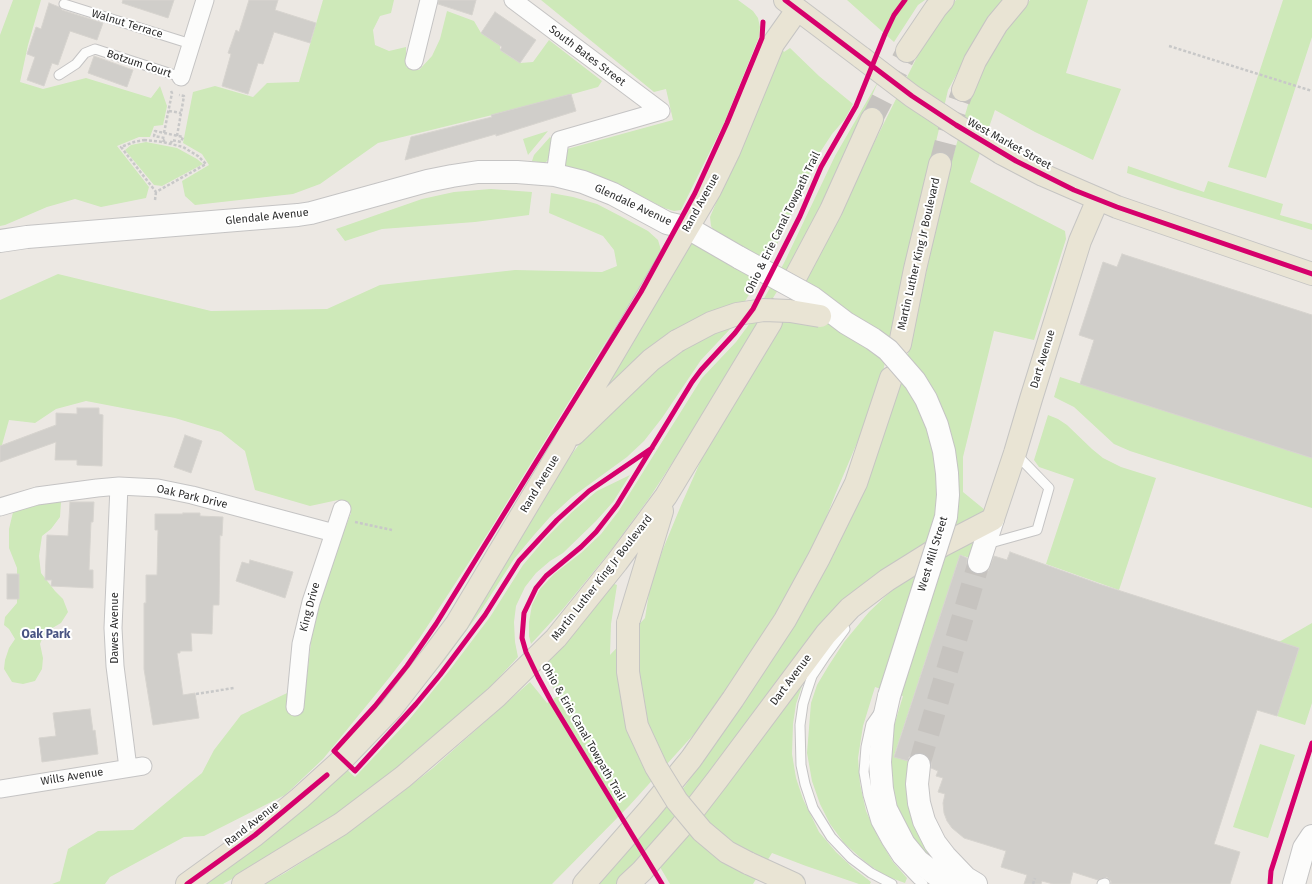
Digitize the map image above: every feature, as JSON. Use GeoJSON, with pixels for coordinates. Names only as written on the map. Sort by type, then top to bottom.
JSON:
{"type":"FeatureCollection","features":[{"type":"Feature","properties":{"kind":"main road"},"geometry":{"type":"LineString","coordinates":[[907,51],[932,13],[943,0]]}},
{"type":"Feature","properties":{"kind":"main road"},"geometry":{"type":"LineString","coordinates":[[963,90],[975,61],[997,24],[1017,0]]}},
{"type":"Feature","properties":{"kind":"main road","name":"West Market Street"},"geometry":{"type":"LineString","coordinates":[[791,5],[912,96],[1001,153],[1043,175],[1126,210],[1312,274]]}},
{"type":"Feature","properties":{"kind":"main road","name":"Rand Avenue"},"geometry":{"type":"LineString","coordinates":[[187,884],[255,835],[300,798],[357,745],[391,709],[434,655],[457,623],[564,444],[576,417],[710,190],[729,151],[773,44],[791,5]]}},
{"type":"Feature","properties":{"kind":"main road"},"geometry":{"type":"LineString","coordinates":[[795,278],[831,210],[872,119]]}},
{"type":"Feature","properties":{"kind":"main road","name":"Martin Luther King Jr Boulevard"},"geometry":{"type":"LineString","coordinates":[[900,344],[915,269],[940,164]]}},
{"type":"Feature","properties":{"kind":"main road","name":"Dart Avenue"},"geometry":{"type":"LineString","coordinates":[[628,884],[642,871],[680,828],[826,634],[850,608],[887,580],[943,545],[993,520],[1080,240],[1098,199]]}},
{"type":"Feature","properties":{"kind":"main road"},"geometry":{"type":"LineString","coordinates":[[564,444],[651,360],[677,341],[712,323],[736,314],[764,310],[790,311],[820,316],[846,323]]}},
{"type":"Feature","properties":{"kind":"main road","name":"Martin Luther King Jr Boulevard"},"geometry":{"type":"LineString","coordinates":[[243,884],[341,824],[403,777],[496,697],[556,638],[617,562],[666,496],[771,322]]}},
{"type":"Feature","properties":{"kind":"main road"},"geometry":{"type":"LineString","coordinates":[[584,884],[691,759],[785,620],[819,558],[856,483],[891,378]]}},
{"type":"Feature","properties":{"kind":"main road"},"geometry":{"type":"LineString","coordinates":[[666,496],[628,623],[628,672],[637,726],[656,767],[678,801],[702,831],[727,852],[794,884]]}},
{"type":"Feature","properties":{"kind":"street"},"geometry":{"type":"LineString","coordinates":[[181,77],[205,0]]}},
{"type":"Feature","properties":{"kind":"street"},"geometry":{"type":"LineString","coordinates":[[414,60],[429,0]]}},
{"type":"Feature","properties":{"kind":"street","name":"South Bates Street"},"geometry":{"type":"LineString","coordinates":[[513,0],[661,111],[560,140],[555,175]]}},
{"type":"Feature","properties":{"kind":"street","name":"Glendale Avenue"},"geometry":{"type":"LineString","coordinates":[[0,241],[27,237],[298,215],[311,213],[427,181],[478,172],[517,172],[555,175],[583,182],[613,194],[667,223],[688,228]]}},
{"type":"Feature","properties":{"kind":"street","name":"West Mill Street"},"geometry":{"type":"LineString","coordinates":[[688,228],[813,298],[846,323],[888,350],[915,381],[926,399],[937,425],[944,451],[947,473],[948,495],[946,517],[889,696],[883,723],[880,762],[882,789],[886,809],[904,844],[918,861],[948,884]]}},
{"type":"Feature","properties":{"kind":"street","name":"Oak Park Drive"},"geometry":{"type":"LineString","coordinates":[[0,508],[37,496],[118,486],[158,488],[338,520]]}},
{"type":"Feature","properties":{"kind":"street","name":"Dawes Avenue"},"geometry":{"type":"LineString","coordinates":[[118,486],[113,628],[114,659],[136,767]]}},
{"type":"Feature","properties":{"kind":"street","name":"King Drive"},"geometry":{"type":"LineString","coordinates":[[295,708],[301,644],[311,602],[338,520]]}},
{"type":"Feature","properties":{"kind":"street","name":"Dart Avenue"},"geometry":{"type":"LineString","coordinates":[[982,553],[993,520]]}},
{"type":"Feature","properties":{"kind":"street"},"geometry":{"type":"LineString","coordinates":[[919,764],[917,784],[919,803],[924,821],[935,843],[945,856],[966,878],[976,884]]}},
{"type":"Feature","properties":{"kind":"street","name":"Wills Avenue"},"geometry":{"type":"LineString","coordinates":[[0,789],[136,767]]}},
{"type":"Feature","properties":{"kind":"street"},"geometry":{"type":"LineString","coordinates":[[1294,884],[1304,848],[1312,836]]}},
{"type":"Feature","properties":{"kind":"lane","name":"Walnut Terrace"},"geometry":{"type":"LineString","coordinates":[[64,4],[191,44]]}},
{"type":"Feature","properties":{"kind":"lane","name":"Botzum Court"},"geometry":{"type":"LineString","coordinates":[[59,75],[76,64],[85,53],[95,49],[181,77]]}},
{"type":"Feature","properties":{"kind":"lane"},"geometry":{"type":"LineString","coordinates":[[982,553],[1037,530],[1049,488],[1015,453]]}},
{"type":"Feature","properties":{"kind":"lane"},"geometry":{"type":"LineString","coordinates":[[887,580],[854,618],[812,676],[803,704],[800,725],[801,765],[805,784],[813,808],[831,837],[851,858],[871,873],[892,884]]}},
{"type":"Feature","properties":{"kind":"lane"},"geometry":{"type":"LineString","coordinates":[[889,696],[872,724],[866,747],[864,772],[868,795],[876,822],[887,842],[898,859],[917,880],[923,884]]}},
{"type":"Feature","properties":{"kind":"path"},"geometry":{"type":"LineString","coordinates":[[1169,46],[1312,92]]}},
{"type":"Feature","properties":{"kind":"path"},"geometry":{"type":"LineString","coordinates":[[164,133],[172,93]]}},
{"type":"Feature","properties":{"kind":"path"},"geometry":{"type":"LineString","coordinates":[[177,136],[184,96]]}},
{"type":"Feature","properties":{"kind":"path"},"geometry":{"type":"LineString","coordinates":[[169,111],[181,113]]}},
{"type":"Feature","properties":{"kind":"path"},"geometry":{"type":"LineString","coordinates":[[163,142],[165,138],[154,136],[155,131],[183,137],[181,142],[172,140],[171,144]]}},
{"type":"Feature","properties":{"kind":"path"},"geometry":{"type":"LineString","coordinates":[[155,200],[156,192],[121,147],[138,141],[163,142],[183,147],[193,152],[206,164],[156,192]]}},
{"type":"Feature","properties":{"kind":"path"},"geometry":{"type":"LineString","coordinates":[[338,520],[392,530]]}},
{"type":"Feature","properties":{"kind":"path"},"geometry":{"type":"LineString","coordinates":[[196,694],[234,688]]}},
{"type":"Feature","properties":{"kind":"path"},"geometry":{"type":"LineString","coordinates":[[1033,884],[1035,878]]}},
{"type":"Feature","properties":{"kind":"green space"},"geometry":{"type":"Polygon","coordinates":[[[13,0],[41,0],[28,45],[20,82],[43,89],[86,78],[151,98],[160,86],[167,106],[163,125],[154,126],[150,137],[139,137],[117,146],[149,187],[146,198],[101,207],[75,199],[47,207],[0,226],[0,35],[13,0]]]}},
{"type":"Feature","properties":{"kind":"green space"},"geometry":{"type":"Polygon","coordinates":[[[323,0],[394,0],[391,13],[380,16],[373,30],[375,45],[389,51],[406,47],[406,67],[419,70],[432,56],[440,39],[447,11],[474,21],[481,33],[500,45],[500,50],[520,63],[533,62],[549,40],[602,81],[598,87],[533,105],[378,143],[320,184],[293,194],[195,205],[185,196],[182,181],[209,165],[202,154],[183,143],[193,92],[215,86],[253,97],[267,83],[299,82],[323,0]]]}},
{"type":"Feature","properties":{"kind":"green space"},"geometry":{"type":"Polygon","coordinates":[[[541,0],[738,0],[753,11],[758,18],[760,27],[759,37],[724,123],[681,210],[674,211],[664,208],[599,176],[564,166],[567,149],[673,120],[666,89],[654,92],[541,0]]]}},
{"type":"Feature","properties":{"kind":"green space"},"geometry":{"type":"Polygon","coordinates":[[[847,0],[925,0],[918,5],[894,42],[847,0]]]}},
{"type":"Feature","properties":{"kind":"green space"},"geometry":{"type":"Polygon","coordinates":[[[956,0],[1003,0],[974,43],[948,90],[878,393],[812,554],[766,631],[714,712],[629,806],[552,884],[265,884],[341,837],[391,801],[433,768],[530,682],[547,703],[558,696],[542,669],[612,583],[617,585],[611,624],[610,655],[645,618],[650,587],[663,549],[706,449],[818,259],[928,35],[956,0]]]}},
{"type":"Feature","properties":{"kind":"green space"},"geometry":{"type":"Polygon","coordinates":[[[1030,0],[1088,0],[1066,73],[1121,89],[1093,160],[1035,132],[995,110],[970,182],[1065,231],[1066,239],[1034,340],[994,331],[963,457],[963,492],[985,510],[980,517],[915,550],[747,730],[637,865],[617,884],[599,884],[685,786],[785,638],[810,597],[839,544],[863,490],[906,363],[949,170],[972,91],[994,48],[1030,0]]]}},
{"type":"Feature","properties":{"kind":"green space"},"geometry":{"type":"Polygon","coordinates":[[[1283,0],[1312,0],[1312,37],[1266,178],[1228,167],[1283,0]]]}},
{"type":"Feature","properties":{"kind":"green space"},"geometry":{"type":"Polygon","coordinates":[[[790,48],[819,76],[853,104],[845,119],[832,134],[815,160],[803,190],[768,263],[717,235],[711,226],[710,217],[782,49],[784,52],[790,48]]]}},
{"type":"Feature","properties":{"kind":"green space"},"geometry":{"type":"Polygon","coordinates":[[[879,80],[839,169],[790,270],[687,440],[650,497],[608,554],[563,609],[531,644],[529,636],[529,622],[532,605],[540,589],[554,574],[581,553],[601,534],[618,512],[702,378],[736,342],[750,323],[784,263],[835,156],[879,80]]]}},
{"type":"Feature","properties":{"kind":"green space"},"geometry":{"type":"Polygon","coordinates":[[[548,131],[528,155],[523,139],[548,131]]]}},
{"type":"Feature","properties":{"kind":"green space"},"geometry":{"type":"Polygon","coordinates":[[[550,137],[552,139],[549,159],[545,163],[532,161],[534,155],[550,137]]]}},
{"type":"Feature","properties":{"kind":"green space"},"geometry":{"type":"Polygon","coordinates":[[[146,142],[177,148],[203,164],[162,186],[154,185],[125,150],[131,145],[146,142]]]}},
{"type":"Feature","properties":{"kind":"green space"},"geometry":{"type":"Polygon","coordinates":[[[1128,166],[1204,192],[1208,181],[1283,204],[1280,215],[1312,224],[1312,230],[1178,190],[1127,173],[1128,166]]]}},
{"type":"Feature","properties":{"kind":"green space"},"geometry":{"type":"Polygon","coordinates":[[[491,189],[532,192],[529,215],[475,222],[382,229],[345,241],[336,229],[422,199],[454,192],[491,189]]]}},
{"type":"Feature","properties":{"kind":"green space"},"geometry":{"type":"Polygon","coordinates":[[[551,193],[573,197],[597,204],[648,231],[658,240],[661,250],[488,533],[419,639],[323,759],[285,795],[204,836],[184,837],[110,877],[105,884],[52,884],[60,881],[68,849],[98,831],[133,830],[202,773],[214,750],[241,715],[306,684],[313,625],[323,585],[351,513],[338,500],[310,506],[255,490],[245,451],[221,432],[175,418],[86,401],[56,409],[35,423],[9,420],[0,452],[0,300],[58,274],[211,311],[327,309],[380,285],[515,270],[602,272],[617,266],[614,250],[603,236],[549,213],[551,193]]]}},
{"type":"Feature","properties":{"kind":"green space"},"geometry":{"type":"Polygon","coordinates":[[[690,240],[759,277],[743,305],[587,416],[690,240]]]}},
{"type":"Feature","properties":{"kind":"green space"},"geometry":{"type":"Polygon","coordinates":[[[732,327],[701,360],[662,418],[644,441],[627,457],[572,497],[550,517],[534,535],[514,559],[480,612],[444,661],[388,727],[589,431],[685,342],[732,327]]]}},
{"type":"Feature","properties":{"kind":"green space"},"geometry":{"type":"Polygon","coordinates":[[[1060,377],[1312,458],[1312,508],[1130,451],[1114,444],[1074,407],[1054,397],[1060,377]]]}},
{"type":"Feature","properties":{"kind":"green space"},"geometry":{"type":"Polygon","coordinates":[[[1048,415],[1067,425],[1103,458],[1121,467],[1156,478],[1119,590],[1046,564],[1074,479],[1039,467],[1034,460],[1048,415]]]}},
{"type":"Feature","properties":{"kind":"green space"},"geometry":{"type":"Polygon","coordinates":[[[630,475],[613,502],[596,521],[563,553],[550,561],[536,573],[525,587],[516,606],[514,622],[515,642],[518,657],[478,700],[402,766],[314,830],[256,866],[223,884],[200,884],[344,767],[355,777],[408,721],[449,671],[490,617],[523,565],[545,539],[572,512],[597,491],[630,475]]]}},
{"type":"Feature","properties":{"kind":"green space"},"geometry":{"type":"Polygon","coordinates":[[[48,500],[61,502],[60,517],[51,529],[42,536],[39,556],[41,573],[63,599],[68,612],[61,623],[49,630],[42,639],[40,644],[43,658],[42,669],[35,681],[23,684],[12,682],[4,669],[9,648],[15,639],[9,629],[4,625],[5,617],[17,603],[17,568],[9,548],[9,529],[14,508],[48,500]]]}},
{"type":"Feature","properties":{"kind":"green space"},"geometry":{"type":"Polygon","coordinates":[[[972,542],[975,548],[973,559],[960,555],[894,756],[908,761],[907,780],[915,827],[920,839],[939,865],[925,859],[893,803],[890,739],[903,696],[875,687],[863,726],[858,758],[860,784],[866,811],[878,837],[893,862],[907,878],[905,883],[883,875],[863,860],[844,843],[830,824],[820,804],[812,781],[807,753],[811,703],[817,685],[829,665],[844,642],[869,612],[914,572],[972,542]]]}},
{"type":"Feature","properties":{"kind":"green space"},"geometry":{"type":"Polygon","coordinates":[[[1312,623],[1312,703],[1305,725],[1277,716],[1299,648],[1279,642],[1312,623]]]}},
{"type":"Feature","properties":{"kind":"green space"},"geometry":{"type":"Polygon","coordinates":[[[803,683],[796,704],[793,724],[792,754],[796,778],[803,799],[819,832],[836,852],[871,882],[870,884],[859,884],[772,853],[753,884],[670,884],[657,862],[803,683]]]}},
{"type":"Feature","properties":{"kind":"green space"},"geometry":{"type":"Polygon","coordinates":[[[1260,744],[1295,755],[1268,838],[1233,827],[1260,744]]]}},
{"type":"Feature","properties":{"kind":"building"},"geometry":{"type":"Polygon","coordinates":[[[123,0],[174,0],[168,18],[122,3],[123,0]]]}},
{"type":"Feature","properties":{"kind":"building"},"geometry":{"type":"Polygon","coordinates":[[[249,0],[278,0],[275,10],[316,23],[310,43],[274,32],[263,64],[258,63],[248,94],[222,86],[231,54],[228,53],[236,30],[239,32],[249,0]]]}},
{"type":"Feature","properties":{"kind":"building"},"geometry":{"type":"Polygon","coordinates":[[[439,0],[476,0],[472,15],[438,4],[439,0]]]}},
{"type":"Feature","properties":{"kind":"building"},"geometry":{"type":"Polygon","coordinates":[[[49,3],[59,7],[62,10],[103,23],[97,40],[70,31],[58,65],[52,63],[44,86],[27,80],[35,57],[27,54],[36,27],[41,29],[49,3]]]}},
{"type":"Feature","properties":{"kind":"building"},"geometry":{"type":"Polygon","coordinates":[[[495,12],[536,40],[520,63],[500,50],[502,47],[481,33],[495,12]]]}},
{"type":"Feature","properties":{"kind":"building"},"geometry":{"type":"Polygon","coordinates":[[[94,56],[133,70],[127,87],[88,73],[94,56]]]}},
{"type":"Feature","properties":{"kind":"building"},"geometry":{"type":"Polygon","coordinates":[[[571,94],[576,111],[496,136],[496,134],[405,160],[411,137],[492,117],[491,115],[571,94]]]}},
{"type":"Feature","properties":{"kind":"building"},"geometry":{"type":"Polygon","coordinates":[[[1122,254],[1312,315],[1312,458],[1080,384],[1094,340],[1079,335],[1103,262],[1117,267],[1122,254]]]}},
{"type":"Feature","properties":{"kind":"building"},"geometry":{"type":"Polygon","coordinates":[[[77,408],[99,408],[99,414],[103,415],[102,466],[77,465],[77,460],[55,460],[56,442],[0,462],[0,446],[56,425],[56,413],[77,414],[77,408]]]}},
{"type":"Feature","properties":{"kind":"building"},"geometry":{"type":"Polygon","coordinates":[[[185,435],[202,441],[191,473],[174,467],[185,435]]]}},
{"type":"Feature","properties":{"kind":"building"},"geometry":{"type":"Polygon","coordinates":[[[70,502],[94,502],[93,522],[91,522],[89,570],[93,570],[93,588],[51,586],[52,580],[45,580],[47,535],[68,536],[70,502]]]}},
{"type":"Feature","properties":{"kind":"building"},"geometry":{"type":"Polygon","coordinates":[[[200,513],[200,516],[223,517],[222,536],[220,535],[219,605],[213,605],[212,634],[191,633],[192,651],[180,651],[180,653],[177,653],[183,695],[195,693],[199,718],[153,725],[144,669],[144,603],[146,603],[146,575],[157,575],[158,530],[155,530],[155,514],[200,513]]]}},
{"type":"Feature","properties":{"kind":"building"},"geometry":{"type":"Polygon","coordinates":[[[1010,552],[1102,585],[1299,648],[1277,716],[1257,710],[1214,844],[1240,852],[1230,884],[1111,884],[1111,881],[1107,877],[1098,880],[1073,872],[1070,884],[1053,884],[1042,881],[1041,884],[1024,884],[1027,875],[1001,867],[1006,851],[964,838],[952,828],[944,813],[943,803],[945,794],[938,792],[943,778],[936,776],[938,771],[931,768],[931,760],[927,755],[914,753],[909,757],[908,761],[894,757],[960,555],[967,558],[967,564],[970,571],[975,574],[981,574],[988,571],[994,556],[1007,560],[1010,552]]]}},
{"type":"Feature","properties":{"kind":"building"},"geometry":{"type":"Polygon","coordinates":[[[250,560],[293,572],[285,598],[236,581],[242,562],[249,564],[250,560]]]}},
{"type":"Feature","properties":{"kind":"building"},"geometry":{"type":"Polygon","coordinates":[[[7,574],[19,574],[19,599],[7,599],[7,574]]]}},
{"type":"Feature","properties":{"kind":"building"},"geometry":{"type":"Polygon","coordinates":[[[90,709],[93,731],[95,730],[98,754],[42,762],[39,738],[56,736],[53,713],[90,709]]]}},
{"type":"Feature","properties":{"kind":"tunnel"},"geometry":{"type":"LineString","coordinates":[[872,119],[907,51]]}},
{"type":"Feature","properties":{"kind":"tunnel"},"geometry":{"type":"LineString","coordinates":[[940,164],[950,126],[963,90]]}},
{"type":"Feature","properties":{"kind":"tunnel"},"geometry":{"type":"LineString","coordinates":[[771,322],[795,278]]}},
{"type":"Feature","properties":{"kind":"tunnel"},"geometry":{"type":"LineString","coordinates":[[919,765],[979,562]]}},
{"type":"Feature","properties":{"kind":"cycle path"},"geometry":{"type":"LineString","coordinates":[[785,0],[912,96],[956,125],[1016,161],[1074,190],[1117,207],[1312,274]]}},
{"type":"Feature","properties":{"kind":"cycle path","name":"Ohio & Erie Canal Towpath Trail"},"geometry":{"type":"LineString","coordinates":[[662,884],[538,677],[526,652],[522,638],[524,613],[536,588],[546,576],[581,547],[596,532],[617,505],[692,382],[735,333],[753,309],[800,216],[821,167],[856,106],[894,15],[905,0]]}},
{"type":"Feature","properties":{"kind":"cycle path"},"geometry":{"type":"LineString","coordinates":[[652,448],[589,491],[557,520],[519,561],[485,615],[440,675],[416,704],[355,771],[334,751],[375,706],[407,666],[436,624],[641,292],[695,193],[727,123],[762,38],[763,22]]}},
{"type":"Feature","properties":{"kind":"cycle path"},"geometry":{"type":"LineString","coordinates":[[1270,884],[1271,871],[1312,743]]}},
{"type":"Feature","properties":{"kind":"cycle path"},"geometry":{"type":"LineString","coordinates":[[187,884],[255,835],[327,775]]}},
{"type":"Feature","properties":{"kind":"district","name":"Oak Park"},"geometry":{"type":"Point","coordinates":[46,635]}}]}
